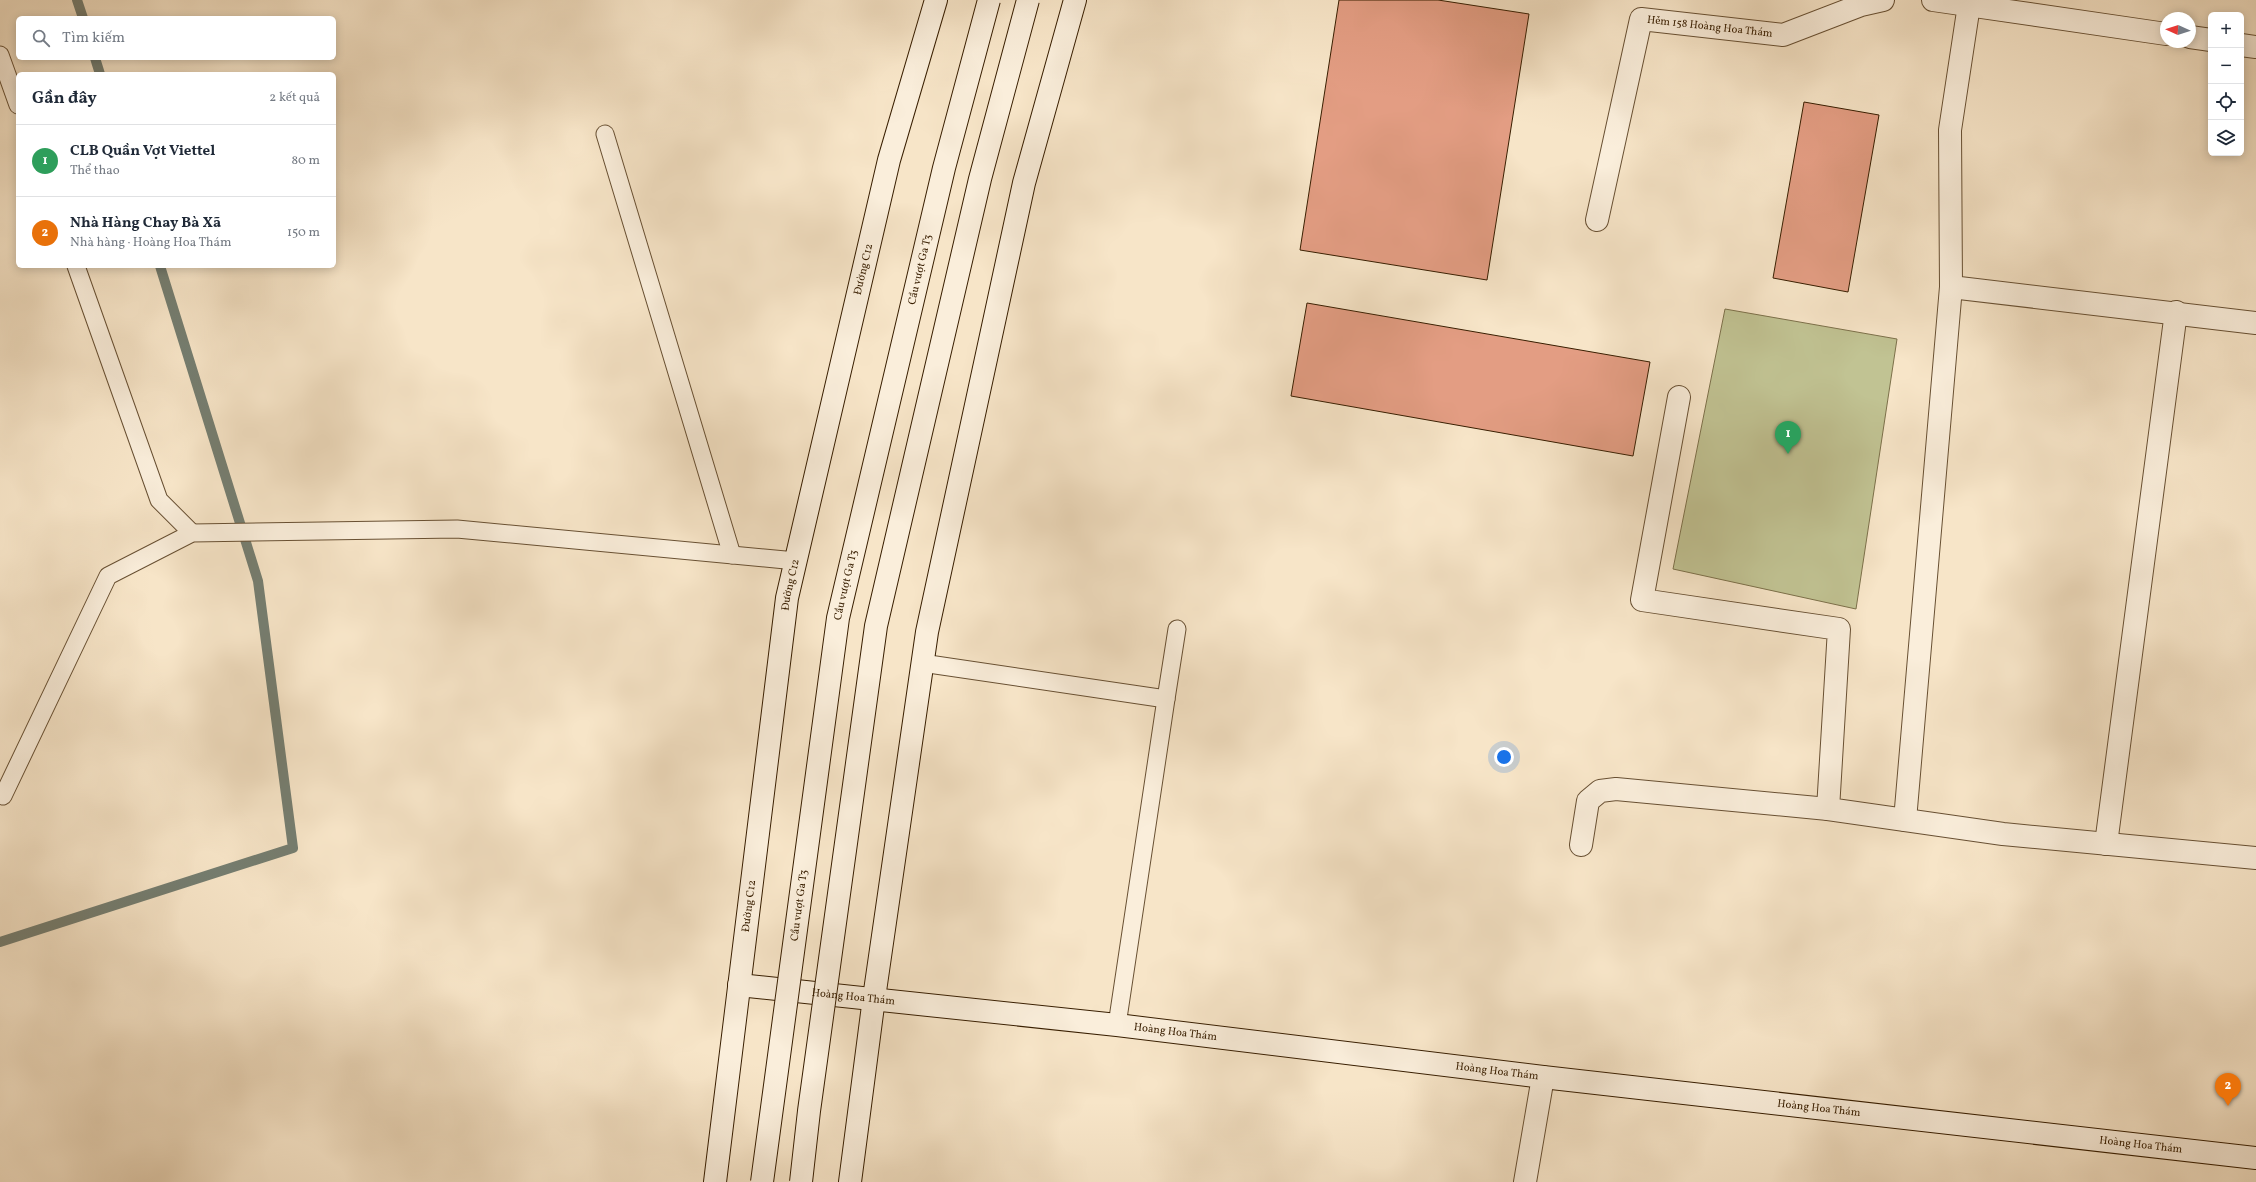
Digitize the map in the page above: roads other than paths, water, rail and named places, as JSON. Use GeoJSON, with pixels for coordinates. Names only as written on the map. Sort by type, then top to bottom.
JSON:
{"type":"FeatureCollection","features":[{"type":"Feature","properties":{"kind":"main road","name":"Đường C12"},"geometry":{"type":"LineString","coordinates":[[715,1182],[787,598],[889,160],[936,0]]}},
{"type":"Feature","properties":{"kind":"main road","name":"Cầu vượt Ga T3"},"geometry":{"type":"LineString","coordinates":[[762,1182],[838,618],[944,168],[989,0]]}},
{"type":"Feature","properties":{"kind":"main road"},"geometry":{"type":"LineString","coordinates":[[801,1182],[876,626],[980,179],[1028,0]]}},
{"type":"Feature","properties":{"kind":"main road"},"geometry":{"type":"LineString","coordinates":[[850,1182],[874,998],[927,632],[1024,182],[1075,0]]}},
{"type":"Feature","properties":{"kind":"main road","name":"Hẻm 158 Hoàng Hoa Thám"},"geometry":{"type":"LineString","coordinates":[[1597,220],[1641,19],[1782,35],[1861,5],[1883,0]]}},
{"type":"Feature","properties":{"kind":"main road"},"geometry":{"type":"LineString","coordinates":[[1933,0],[2160,33]]}},
{"type":"Feature","properties":{"kind":"main road"},"geometry":{"type":"LineString","coordinates":[[1905,820],[1951,287],[1950,130],[1969,5]]}},
{"type":"Feature","properties":{"kind":"main road"},"geometry":{"type":"LineString","coordinates":[[2196,38],[2208,40]]}},
{"type":"Feature","properties":{"kind":"main road"},"geometry":{"type":"LineString","coordinates":[[2244,45],[2256,47]]}},
{"type":"Feature","properties":{"kind":"main road"},"geometry":{"type":"LineString","coordinates":[[1951,287],[2176,312],[2256,323]]}},
{"type":"Feature","properties":{"kind":"main road"},"geometry":{"type":"LineString","coordinates":[[2106,844],[2176,312]]}},
{"type":"Feature","properties":{"kind":"main road"},"geometry":{"type":"LineString","coordinates":[[1680,397],[1642,600],[1839,629],[1828,809]]}},
{"type":"Feature","properties":{"kind":"main road"},"geometry":{"type":"LineString","coordinates":[[1581,845],[1588,801],[1600,791],[1616,789],[1828,809],[2003,834],[2256,858]]}},
{"type":"Feature","properties":{"kind":"main road","name":"Hoàng Hoa Thám"},"geometry":{"type":"LineString","coordinates":[[739,985],[874,998],[1118,1025],[1543,1077],[2256,1158]]}},
{"type":"Feature","properties":{"kind":"main road"},"geometry":{"type":"LineString","coordinates":[[1525,1182],[1543,1077]]}},
{"type":"Feature","properties":{"kind":"lane"},"geometry":{"type":"LineString","coordinates":[[0,55],[16,99]]}},
{"type":"Feature","properties":{"kind":"lane"},"geometry":{"type":"LineString","coordinates":[[605,134],[732,555]]}},
{"type":"Feature","properties":{"kind":"lane"},"geometry":{"type":"LineString","coordinates":[[77,268],[159,500],[192,533]]}},
{"type":"Feature","properties":{"kind":"lane"},"geometry":{"type":"LineString","coordinates":[[3,796],[108,576],[192,533],[457,529],[796,561]]}},
{"type":"Feature","properties":{"kind":"lane"},"geometry":{"type":"LineString","coordinates":[[1118,1025],[1177,629]]}},
{"type":"Feature","properties":{"kind":"lane"},"geometry":{"type":"LineString","coordinates":[[922,663],[1166,699]]}},
{"type":"Feature","properties":{"kind":"waterway"},"geometry":{"type":"LineString","coordinates":[[77,0],[82,16]]}},
{"type":"Feature","properties":{"kind":"waterway"},"geometry":{"type":"LineString","coordinates":[[96,60],[99,72]]}},
{"type":"Feature","properties":{"kind":"waterway"},"geometry":{"type":"LineString","coordinates":[[0,942],[293,848],[258,581],[161,268]]}},
{"type":"Feature","properties":{"kind":"place","name":"CLB Quần Vợt Viettel"},"geometry":{"type":"Point","coordinates":[1788,454]}},
{"type":"Feature","properties":{"kind":"place","name":"Nhà Hàng Chay Bà Xã"},"geometry":{"type":"Point","coordinates":[2228,1106]}}]}
